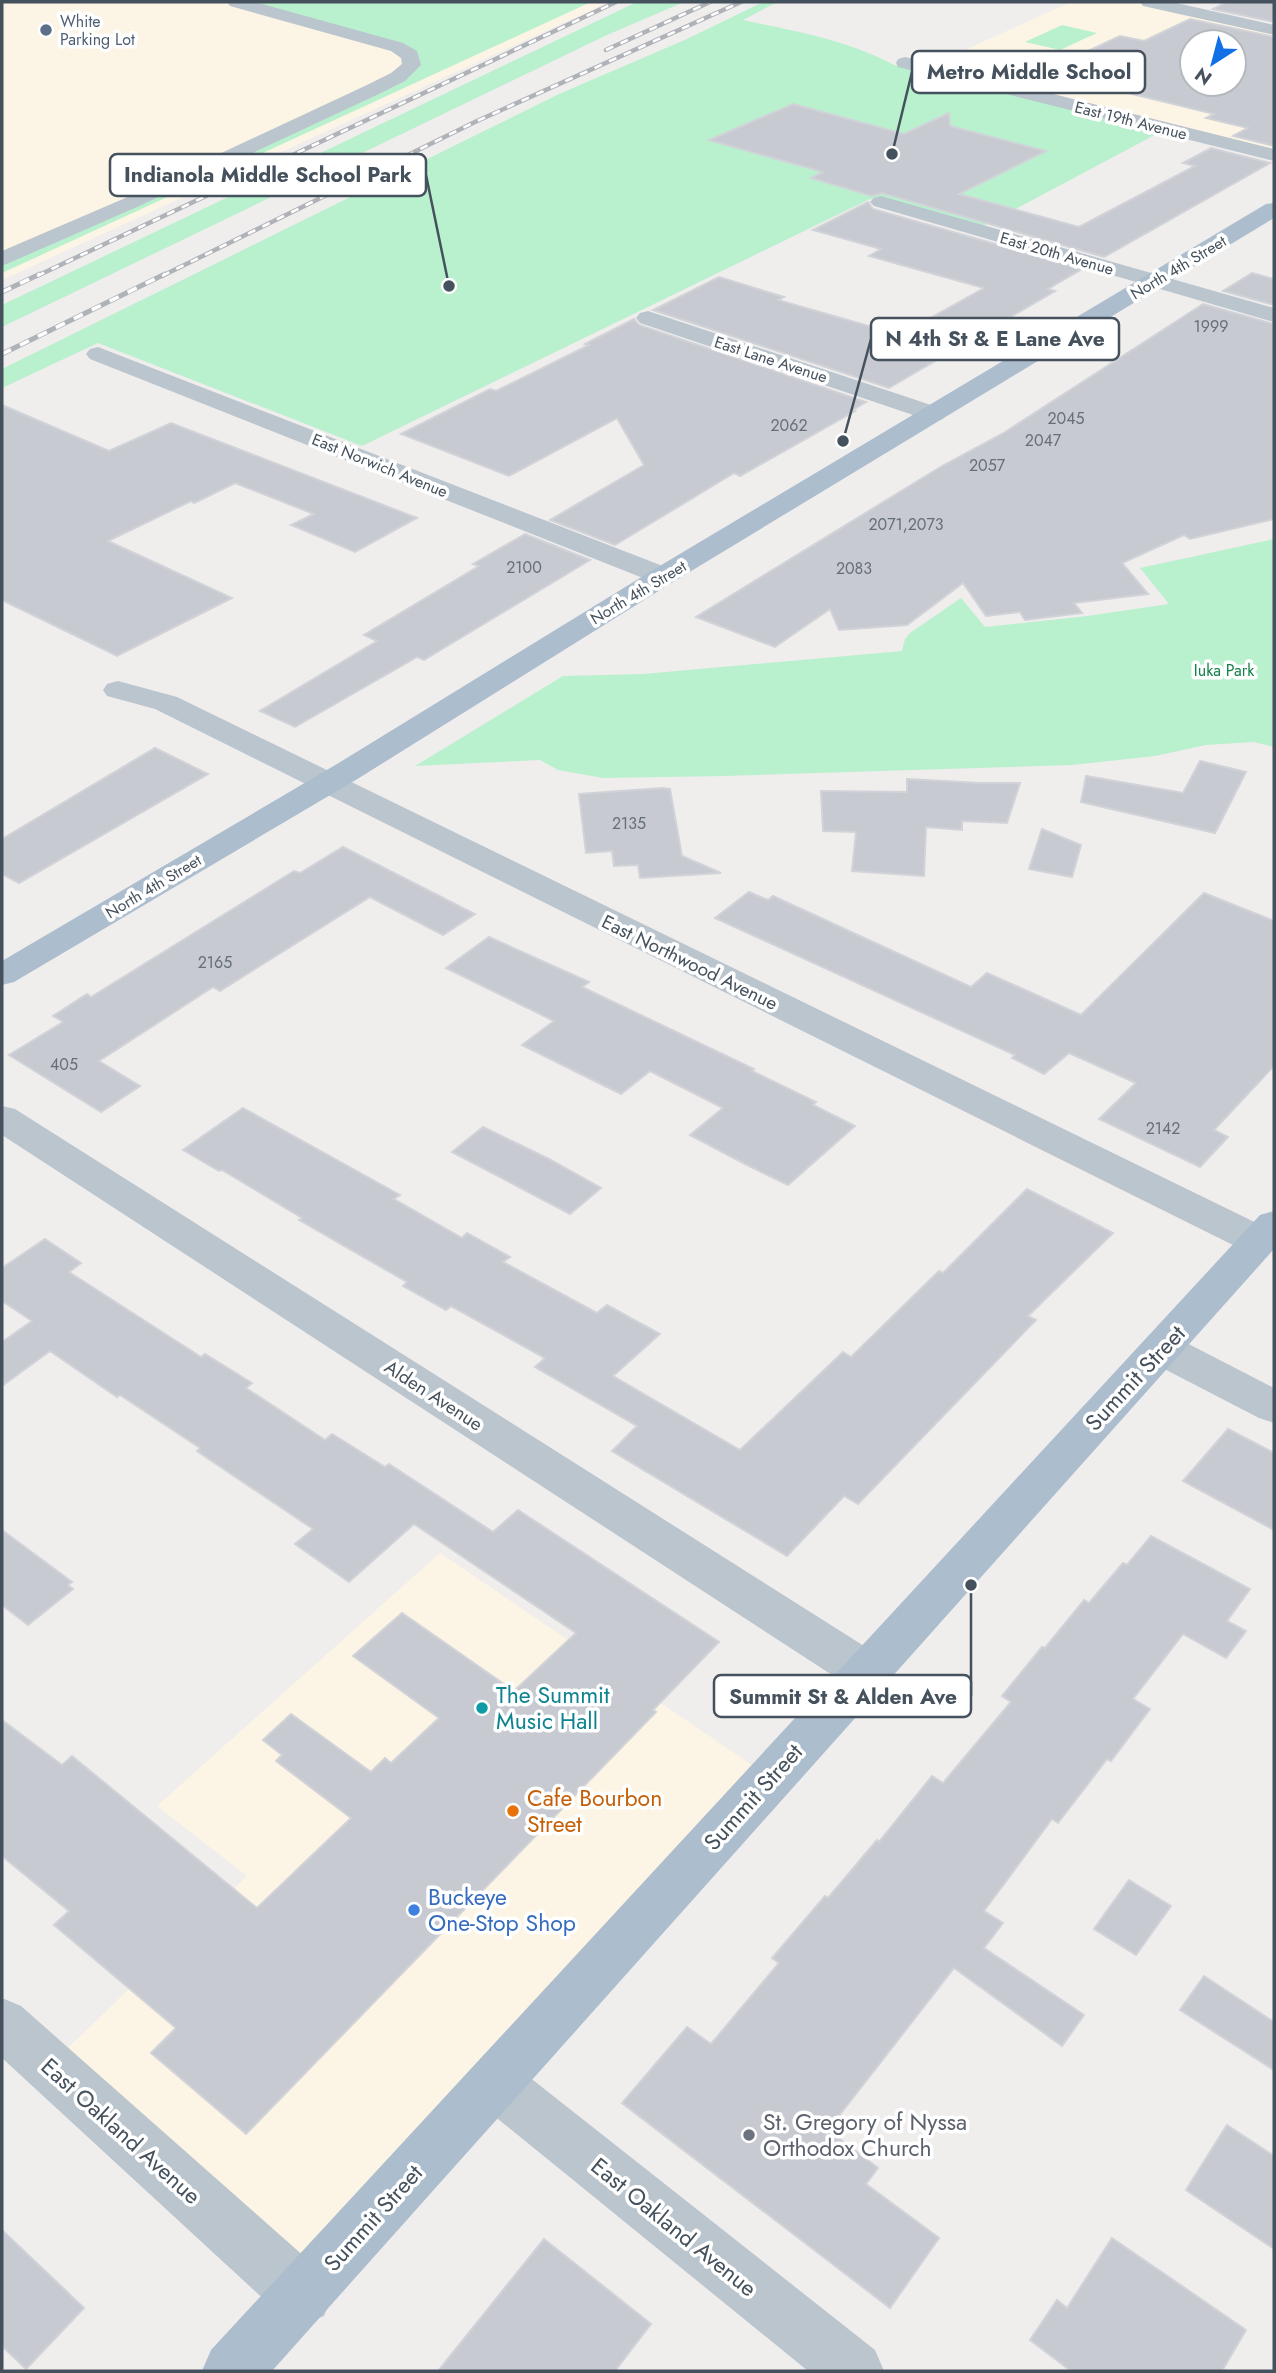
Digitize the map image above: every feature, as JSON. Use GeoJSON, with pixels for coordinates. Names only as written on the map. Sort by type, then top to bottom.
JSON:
{"type":"FeatureCollection","features":[{"type":"Feature","properties":{"kind":"main road","name":"North 4th Street"},"geometry":{"type":"LineString","coordinates":[[2,975],[327,783],[663,576],[1274,209]]}},
{"type":"Feature","properties":{"kind":"main road","name":"Summit Street"},"geometry":{"type":"LineString","coordinates":[[232,2371],[1267,1232]]}},
{"type":"Feature","properties":{"kind":"street"},"geometry":{"type":"LineString","coordinates":[[2,259],[130,203],[398,77],[412,65],[410,55],[397,47],[236,2]]}},
{"type":"Feature","properties":{"kind":"street"},"geometry":{"type":"LineString","coordinates":[[1149,2],[1274,30]]}},
{"type":"Feature","properties":{"kind":"street","name":"East 19th Avenue"},"geometry":{"type":"LineString","coordinates":[[905,63],[1274,155]]}},
{"type":"Feature","properties":{"kind":"street","name":"East 20th Avenue"},"geometry":{"type":"LineString","coordinates":[[881,202],[1274,315]]}},
{"type":"Feature","properties":{"kind":"street","name":"East Lane Avenue"},"geometry":{"type":"LineString","coordinates":[[648,318],[934,414]]}},
{"type":"Feature","properties":{"kind":"street","name":"East Norwich Avenue"},"geometry":{"type":"LineString","coordinates":[[98,354],[663,576]]}},
{"type":"Feature","properties":{"kind":"street","name":"East Northwood Avenue"},"geometry":{"type":"LineString","coordinates":[[118,690],[166,703],[327,783],[1267,1232]]}},
{"type":"Feature","properties":{"kind":"street","name":"Alden Avenue"},"geometry":{"type":"LineString","coordinates":[[2,1118],[866,1671]]}},
{"type":"Feature","properties":{"kind":"street"},"geometry":{"type":"LineString","coordinates":[[1162,1349],[1274,1407]]}},
{"type":"Feature","properties":{"kind":"street","name":"East Oakland Avenue"},"geometry":{"type":"LineString","coordinates":[[2,2023],[303,2295]]}},
{"type":"Feature","properties":{"kind":"street","name":"East Oakland Avenue"},"geometry":{"type":"LineString","coordinates":[[495,2083],[854,2371]]}},
{"type":"Feature","properties":{"kind":"shaded area"},"geometry":{"type":"Polygon","coordinates":[[[2,2],[609,2],[2,280],[2,2]]]}},
{"type":"Feature","properties":{"kind":"shaded area"},"geometry":{"type":"Polygon","coordinates":[[[1071,2],[1138,2],[1274,32],[1274,156],[918,71],[1071,2]]]}},
{"type":"Feature","properties":{"kind":"shaded area"},"geometry":{"type":"Polygon","coordinates":[[[440,1553],[771,1778],[303,2295],[49,2066],[247,1876],[157,1806],[440,1553]]]}},
{"type":"Feature","properties":{"kind":"green space"},"geometry":{"type":"Polygon","coordinates":[[[236,2],[591,2],[2,273],[2,259],[130,203],[412,65],[397,47],[236,2]]]}},
{"type":"Feature","properties":{"kind":"green space"},"geometry":{"type":"Polygon","coordinates":[[[637,2],[684,2],[607,35],[2,327],[2,305],[637,2]]]}},
{"type":"Feature","properties":{"kind":"green space"},"geometry":{"type":"Polygon","coordinates":[[[763,2],[777,2],[743,20],[839,43],[894,65],[1166,129],[978,229],[870,199],[362,446],[98,343],[2,388],[2,369],[559,94],[687,39],[763,2]]]}},
{"type":"Feature","properties":{"kind":"green space"},"geometry":{"type":"Polygon","coordinates":[[[1062,25],[1097,33],[1060,50],[1025,42],[1062,25]]]}},
{"type":"Feature","properties":{"kind":"green space","name":"Iuka Park"},"geometry":{"type":"Polygon","coordinates":[[[1274,539],[1274,747],[1254,742],[1206,745],[1155,756],[1072,765],[725,776],[603,778],[558,770],[540,760],[415,766],[563,676],[643,674],[902,651],[905,639],[910,633],[961,598],[985,627],[1169,604],[1140,568],[1274,539]]]}},
{"type":"Feature","properties":{"kind":"building"},"geometry":{"type":"Polygon","coordinates":[[[1227,2],[1274,2],[1274,22],[1213,9],[1227,2]]]}},
{"type":"Feature","properties":{"kind":"building"},"geometry":{"type":"Polygon","coordinates":[[[1190,19],[1232,28],[1178,28],[1178,98],[1248,98],[1248,31],[1274,37],[1274,146],[1233,136],[1248,128],[1206,118],[1214,114],[1112,89],[1126,83],[1056,66],[1120,36],[1144,41],[1190,19]]]}},
{"type":"Feature","properties":{"kind":"building"},"geometry":{"type":"Polygon","coordinates":[[[793,104],[904,134],[949,113],[950,126],[1046,151],[959,194],[1079,227],[1195,166],[1183,163],[1211,148],[1270,163],[1104,257],[882,193],[872,196],[811,178],[823,172],[709,140],[793,104]]]}},
{"type":"Feature","properties":{"kind":"building"},"geometry":{"type":"Polygon","coordinates":[[[868,202],[873,209],[1082,269],[1048,289],[1055,291],[889,388],[653,310],[719,277],[784,297],[778,300],[900,335],[984,288],[869,256],[881,249],[813,230],[868,202]]]}},
{"type":"Feature","properties":{"kind":"building"},"geometry":{"type":"Polygon","coordinates":[[[1252,273],[1274,279],[1274,305],[1223,291],[1252,273]]]}},
{"type":"Feature","properties":{"kind":"building"},"geometry":{"type":"Polygon","coordinates":[[[1203,304],[1274,324],[1274,519],[1190,539],[1184,535],[1122,563],[1148,594],[1074,603],[1082,613],[1025,620],[1020,612],[986,616],[963,583],[907,625],[839,630],[830,609],[775,647],[696,617],[942,466],[1002,434],[1203,304]]]}},
{"type":"Feature","properties":{"kind":"building"},"geometry":{"type":"Polygon","coordinates":[[[634,319],[639,325],[866,402],[853,410],[855,411],[740,476],[734,473],[615,545],[550,520],[644,465],[617,418],[509,476],[401,434],[490,389],[496,391],[589,345],[585,344],[634,319]]]}},
{"type":"Feature","properties":{"kind":"building"},"geometry":{"type":"Polygon","coordinates":[[[2,405],[109,451],[171,423],[417,518],[355,552],[291,525],[314,514],[235,483],[194,503],[191,501],[108,541],[232,598],[117,656],[2,600],[2,405]]]}},
{"type":"Feature","properties":{"kind":"building"},"geometry":{"type":"Polygon","coordinates":[[[525,534],[590,560],[424,660],[417,657],[295,727],[260,711],[377,641],[364,635],[479,566],[473,564],[525,534]]]}},
{"type":"Feature","properties":{"kind":"building"},"geometry":{"type":"Polygon","coordinates":[[[155,748],[208,774],[19,883],[2,874],[2,839],[155,748]]]}},
{"type":"Feature","properties":{"kind":"building"},"geometry":{"type":"Polygon","coordinates":[[[1200,761],[1246,772],[1215,833],[1081,802],[1086,776],[1183,793],[1200,761]]]}},
{"type":"Feature","properties":{"kind":"building"},"geometry":{"type":"Polygon","coordinates":[[[907,779],[1020,783],[1007,823],[962,821],[962,830],[926,827],[924,876],[852,871],[856,832],[823,831],[821,791],[907,792],[907,779]]]}},
{"type":"Feature","properties":{"kind":"building"},"geometry":{"type":"Polygon","coordinates":[[[670,789],[682,856],[721,873],[640,878],[638,865],[614,866],[612,851],[586,853],[579,794],[670,789]]]}},
{"type":"Feature","properties":{"kind":"building"},"geometry":{"type":"Polygon","coordinates":[[[1042,829],[1081,845],[1072,877],[1029,869],[1042,829]]]}},
{"type":"Feature","properties":{"kind":"building"},"geometry":{"type":"Polygon","coordinates":[[[343,847],[475,914],[443,935],[370,897],[220,991],[213,987],[99,1061],[140,1086],[101,1112],[9,1055],[63,1022],[53,1016],[87,994],[91,997],[294,871],[300,873],[343,847]]]}},
{"type":"Feature","properties":{"kind":"building"},"geometry":{"type":"Polygon","coordinates":[[[749,892],[768,900],[773,896],[971,987],[987,973],[1081,1015],[1204,893],[1274,921],[1274,1066],[1214,1130],[1228,1137],[1200,1167],[1099,1119],[1136,1083],[1069,1053],[1044,1074],[1012,1058],[1015,1055],[715,918],[749,892]]]}},
{"type":"Feature","properties":{"kind":"building"},"geometry":{"type":"Polygon","coordinates":[[[489,937],[589,982],[582,987],[754,1069],[752,1071],[816,1102],[813,1105],[855,1126],[788,1185],[745,1164],[690,1135],[723,1108],[650,1071],[621,1094],[522,1045],[554,1021],[446,968],[489,937]]]}},
{"type":"Feature","properties":{"kind":"building"},"geometry":{"type":"Polygon","coordinates":[[[243,1108],[400,1195],[394,1199],[462,1238],[467,1233],[510,1257],[503,1262],[597,1313],[607,1305],[660,1334],[613,1376],[740,1450],[843,1352],[851,1357],[939,1271],[943,1273],[1027,1189],[1113,1233],[1028,1316],[1036,1320],[858,1504],[844,1496],[787,1556],[612,1451],[637,1426],[535,1367],[545,1358],[451,1306],[446,1310],[403,1286],[407,1282],[299,1220],[302,1218],[222,1170],[219,1171],[183,1150],[243,1108]]]}},
{"type":"Feature","properties":{"kind":"building"},"geometry":{"type":"Polygon","coordinates":[[[483,1127],[601,1188],[570,1214],[452,1152],[483,1127]]]}},
{"type":"Feature","properties":{"kind":"building"},"geometry":{"type":"Polygon","coordinates":[[[45,1239],[81,1263],[69,1272],[201,1357],[205,1354],[252,1383],[246,1388],[325,1440],[332,1434],[385,1467],[389,1464],[493,1532],[518,1510],[719,1642],[653,1710],[656,1712],[246,2134],[151,2053],[176,2028],[54,1925],[69,1911],[2,1856],[2,1720],[62,1765],[72,1756],[257,1908],[351,1818],[276,1761],[282,1755],[263,1740],[291,1714],[371,1772],[385,1758],[391,1763],[439,1718],[353,1656],[402,1613],[514,1691],[576,1633],[414,1524],[349,1582],[295,1544],[313,1529],[197,1451],[200,1448],[120,1395],[117,1397],[50,1351],[2,1386],[2,1342],[32,1321],[2,1301],[2,1268],[45,1239]]]}},
{"type":"Feature","properties":{"kind":"building"},"geometry":{"type":"Polygon","coordinates":[[[1228,1429],[1274,1453],[1274,1530],[1183,1481],[1228,1429]]]}},
{"type":"Feature","properties":{"kind":"building"},"geometry":{"type":"Polygon","coordinates":[[[2,1530],[72,1582],[68,1585],[73,1589],[28,1625],[2,1605],[2,1530]]]}},
{"type":"Feature","properties":{"kind":"building"},"geometry":{"type":"Polygon","coordinates":[[[1151,1536],[1250,1589],[1227,1621],[1246,1631],[1226,1658],[1183,1634],[1133,1699],[1150,1709],[1111,1761],[1107,1759],[1058,1823],[1052,1819],[984,1911],[1003,1923],[984,1948],[1084,2015],[1062,2046],[954,1968],[828,2130],[878,2168],[866,2184],[939,2238],[890,2308],[622,2103],[687,2027],[711,2044],[779,1963],[772,1958],[825,1896],[828,1898],[877,1840],[879,1842],[932,1776],[943,1783],[1011,1702],[1002,1696],[1042,1647],[1045,1648],[1084,1600],[1089,1603],[1123,1563],[1127,1565],[1151,1536]]]}},
{"type":"Feature","properties":{"kind":"building"},"geometry":{"type":"Polygon","coordinates":[[[1129,1880],[1171,1906],[1136,1955],[1094,1929],[1129,1880]]]}},
{"type":"Feature","properties":{"kind":"building"},"geometry":{"type":"Polygon","coordinates":[[[1204,1976],[1274,2022],[1274,2070],[1180,2010],[1204,1976]]]}},
{"type":"Feature","properties":{"kind":"building"},"geometry":{"type":"Polygon","coordinates":[[[1227,2125],[1274,2156],[1274,2249],[1186,2190],[1227,2125]]]}},
{"type":"Feature","properties":{"kind":"building"},"geometry":{"type":"Polygon","coordinates":[[[2,2230],[84,2308],[26,2369],[2,2346],[2,2230]]]}},
{"type":"Feature","properties":{"kind":"building"},"geometry":{"type":"Polygon","coordinates":[[[1112,2238],[1246,2330],[1222,2371],[1071,2371],[1030,2340],[1057,2300],[1067,2308],[1112,2238]]]}},
{"type":"Feature","properties":{"kind":"building"},"geometry":{"type":"Polygon","coordinates":[[[544,2239],[651,2324],[615,2371],[438,2371],[544,2239]]]}},
{"type":"Feature","properties":{"kind":"railway"},"geometry":{"type":"LineString","coordinates":[[37,276],[616,2]]}},
{"type":"Feature","properties":{"kind":"railway"},"geometry":{"type":"LineString","coordinates":[[606,50],[710,2]]}},
{"type":"Feature","properties":{"kind":"railway"},"geometry":{"type":"LineString","coordinates":[[162,276],[477,121],[741,2]]}},
{"type":"Feature","properties":{"kind":"railway"},"geometry":{"type":"LineString","coordinates":[[2,292],[40,274]]}},
{"type":"Feature","properties":{"kind":"railway"},"geometry":{"type":"LineString","coordinates":[[2,354],[165,274]]}},
{"type":"Feature","properties":{"kind":"place","name":"White Parking Lot"},"geometry":{"type":"Point","coordinates":[46,30]}},
{"type":"Feature","properties":{"kind":"place","name":"Metro Middle School"},"geometry":{"type":"Point","coordinates":[892,154]}},
{"type":"Feature","properties":{"kind":"place","name":"Indianola Middle School Park"},"geometry":{"type":"Point","coordinates":[449,286]}},
{"type":"Feature","properties":{"kind":"place","name":"N 4th St & E Lane Ave"},"geometry":{"type":"Point","coordinates":[843,441]}},
{"type":"Feature","properties":{"kind":"place","name":"Summit St & Alden Ave"},"geometry":{"type":"Point","coordinates":[971,1585]}},
{"type":"Feature","properties":{"kind":"place","name":"The Summit Music Hall"},"geometry":{"type":"Point","coordinates":[482,1708]}},
{"type":"Feature","properties":{"kind":"place","name":"Cafe Bourbon Street"},"geometry":{"type":"Point","coordinates":[513,1811]}},
{"type":"Feature","properties":{"kind":"place","name":"Buckeye One-Stop Shop"},"geometry":{"type":"Point","coordinates":[414,1910]}},
{"type":"Feature","properties":{"kind":"place","name":"St. Gregory of Nyssa Orthodox Church"},"geometry":{"type":"Point","coordinates":[749,2135]}}]}
